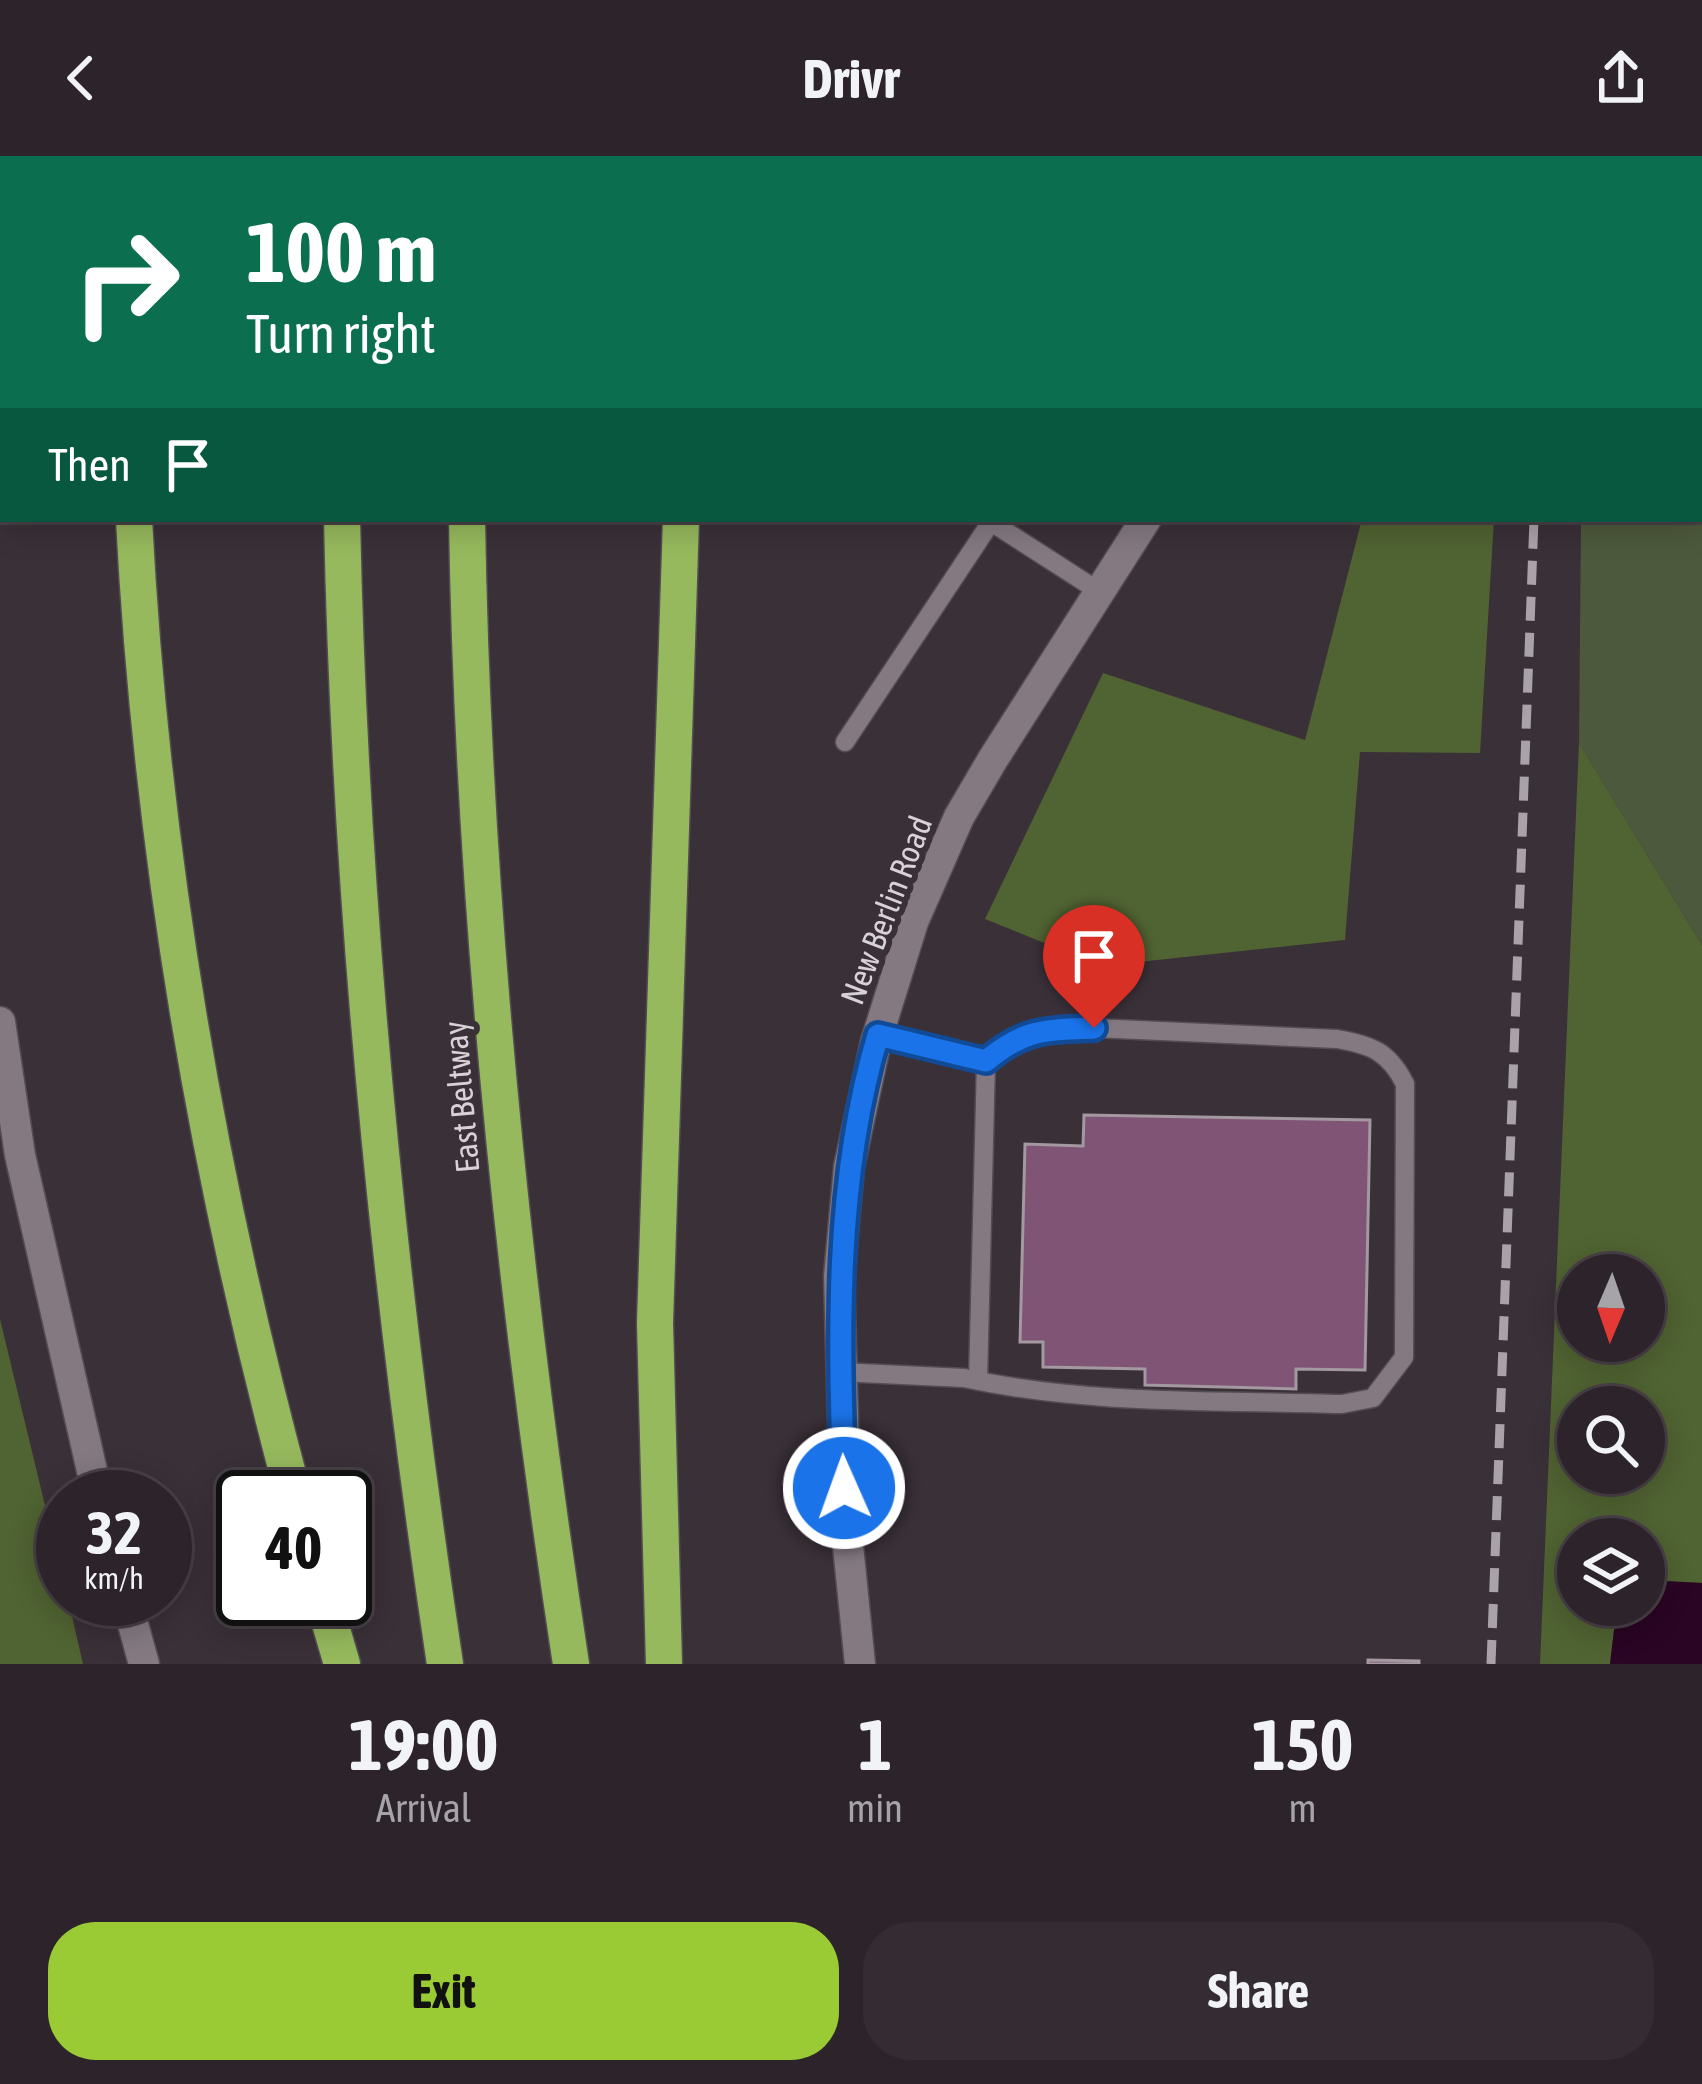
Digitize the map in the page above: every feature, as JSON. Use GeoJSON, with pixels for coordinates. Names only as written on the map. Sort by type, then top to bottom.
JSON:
{"type":"FeatureCollection","features":[{"type":"Feature","properties":{"kind":"highway"},"geometry":{"type":"LineString","coordinates":[[134,522],[157,781],[188,1000],[244,1297],[287,1470]]}},
{"type":"Feature","properties":{"kind":"highway"},"geometry":{"type":"LineString","coordinates":[[342,522],[350,772],[375,1109],[402,1354],[445,1664]]}},
{"type":"Feature","properties":{"kind":"highway","name":"East Beltway"},"geometry":{"type":"LineString","coordinates":[[467,522],[482,880],[498,1084],[525,1338],[571,1664]]}},
{"type":"Feature","properties":{"kind":"highway"},"geometry":{"type":"LineString","coordinates":[[664,1664],[654,1361],[681,522]]}},
{"type":"Feature","properties":{"kind":"highway"},"geometry":{"type":"LineString","coordinates":[[331,1626],[342,1664]]}},
{"type":"Feature","properties":{"kind":"street","name":"New Berlin Road"},"geometry":{"type":"LineString","coordinates":[[860,1664],[846,1526],[839,1276],[849,1167],[878,1035],[914,922],[959,817],[1144,522]]}},
{"type":"Feature","properties":{"kind":"street"},"geometry":{"type":"LineString","coordinates":[[0,1022],[20,1155],[92,1470]]}},
{"type":"Feature","properties":{"kind":"street"},"geometry":{"type":"LineString","coordinates":[[133,1626],[144,1664]]}},
{"type":"Feature","properties":{"kind":"lane"},"geometry":{"type":"LineString","coordinates":[[845,742],[991,522]]}},
{"type":"Feature","properties":{"kind":"lane"},"geometry":{"type":"LineString","coordinates":[[995,522],[1100,592]]}},
{"type":"Feature","properties":{"kind":"lane"},"geometry":{"type":"LineString","coordinates":[[840,1372],[979,1381],[1048,1394],[1358,1404],[1373,1399],[1404,1358],[1405,1084],[1393,1059],[1369,1044],[1337,1039],[1094,1028],[1053,1029],[1013,1038],[986,1061],[979,1381]]}},
{"type":"Feature","properties":{"kind":"lane"},"geometry":{"type":"LineString","coordinates":[[878,1035],[986,1061]]}},
{"type":"Feature","properties":{"kind":"green space"},"geometry":{"type":"Polygon","coordinates":[[[1361,522],[1494,522],[1480,753],[1360,752],[1345,940],[1101,966],[985,919],[1103,673],[1305,740],[1361,522]]]}},
{"type":"Feature","properties":{"kind":"green space"},"geometry":{"type":"Polygon","coordinates":[[[1581,522],[1702,522],[1702,945],[1579,743],[1581,522]]]}},
{"type":"Feature","properties":{"kind":"green space"},"geometry":{"type":"Polygon","coordinates":[[[1579,743],[1702,945],[1702,1583],[1665,1581],[1665,1518],[1557,1518],[1557,1626],[1615,1626],[1610,1664],[1540,1664],[1557,1263],[1557,1362],[1665,1362],[1665,1254],[1557,1254],[1579,743]]]}},
{"type":"Feature","properties":{"kind":"green space"},"geometry":{"type":"Polygon","coordinates":[[[0,1319],[36,1470],[36,1626],[74,1626],[83,1664],[0,1664],[0,1319]]]}},
{"type":"Feature","properties":{"kind":"shaded area"},"geometry":{"type":"Polygon","coordinates":[[[1665,1581],[1702,1583],[1702,1664],[1610,1664],[1615,1626],[1665,1626],[1665,1581]]]}},
{"type":"Feature","properties":{"kind":"building"},"geometry":{"type":"Polygon","coordinates":[[[1084,1115],[1370,1120],[1365,1370],[1296,1369],[1296,1389],[1145,1385],[1145,1369],[1043,1367],[1043,1342],[1020,1342],[1025,1144],[1083,1146],[1084,1115]]]}},
{"type":"Feature","properties":{"kind":"building"},"geometry":{"type":"Polygon","coordinates":[[[1368,1660],[1419,1661],[1419,1664],[1368,1664],[1368,1660]]]}},
{"type":"Feature","properties":{"kind":"railway"},"geometry":{"type":"LineString","coordinates":[[1491,1664],[1534,522]]}},
{"type":"Feature","properties":{"kind":"route"},"geometry":{"type":"LineString","coordinates":[[844,1488],[839,1276],[849,1167],[878,1035],[986,1061],[1013,1038],[1053,1029],[1094,1028]]}}]}
